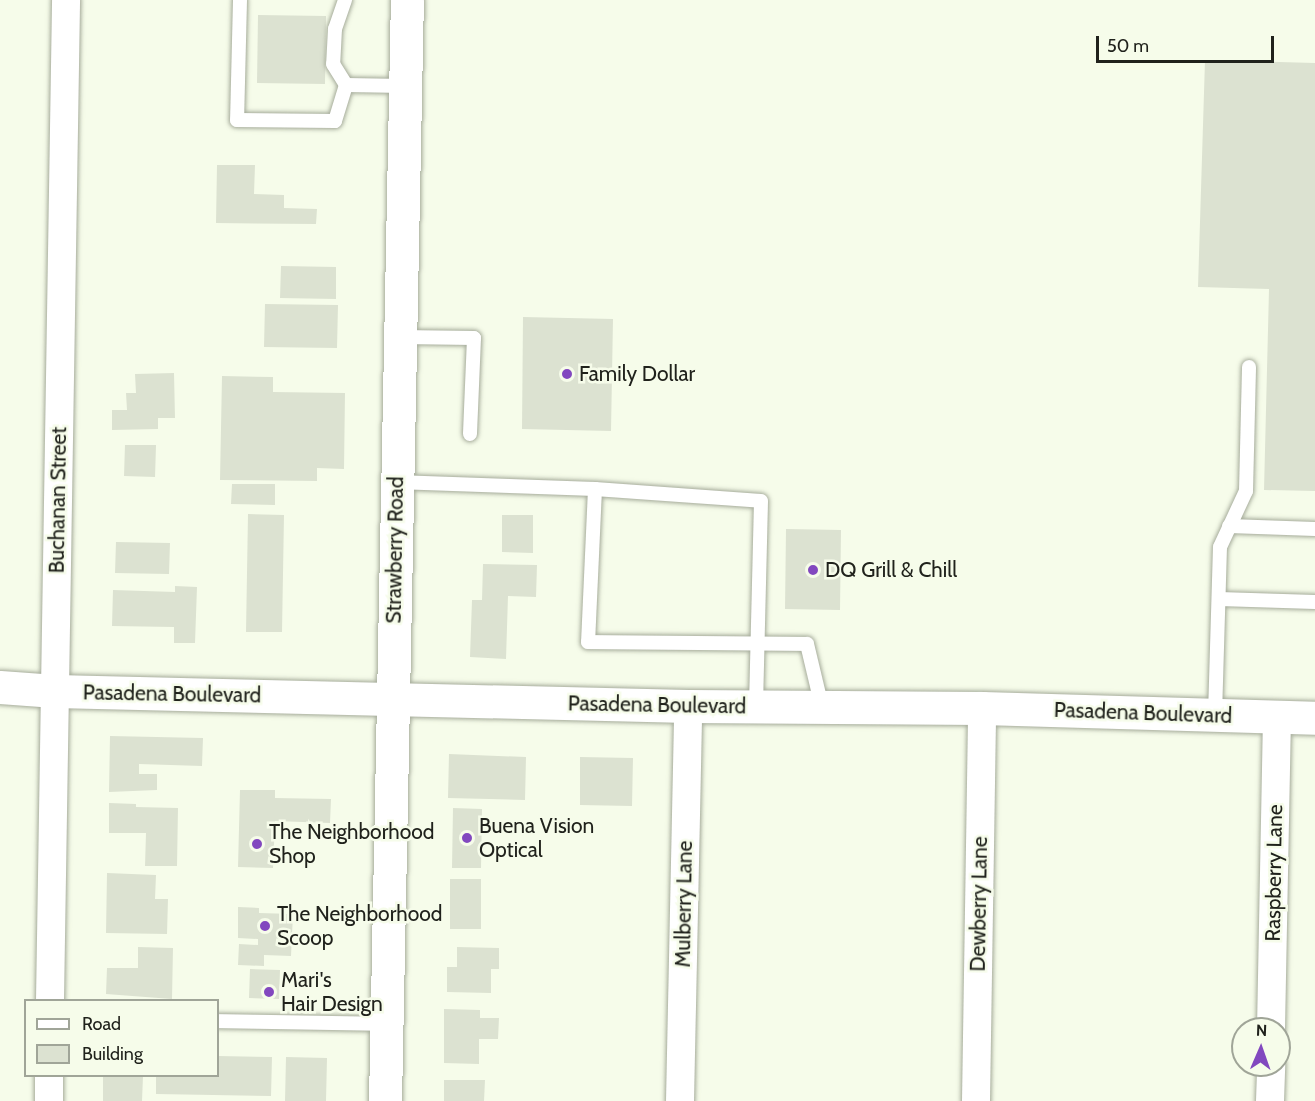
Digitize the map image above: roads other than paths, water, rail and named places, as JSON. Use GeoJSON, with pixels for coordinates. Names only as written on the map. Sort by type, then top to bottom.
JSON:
{"type":"FeatureCollection","features":[{"type":"Feature","properties":{"kind":"main road","name":"Strawberry Road"},"geometry":{"type":"LineString","coordinates":[[385,1101],[407,0]]}},
{"type":"Feature","properties":{"kind":"main road","name":"Pasadena Boulevard"},"geometry":{"type":"LineString","coordinates":[[0,687],[55,691],[688,706],[982,708],[1315,718]]}},
{"type":"Feature","properties":{"kind":"street","name":"Buchanan Street"},"geometry":{"type":"LineString","coordinates":[[50,999],[66,0]]}},
{"type":"Feature","properties":{"kind":"street","name":"Mulberry Lane"},"geometry":{"type":"LineString","coordinates":[[680,1101],[688,706]]}},
{"type":"Feature","properties":{"kind":"street","name":"Dewberry Lane"},"geometry":{"type":"LineString","coordinates":[[976,1101],[982,708]]}},
{"type":"Feature","properties":{"kind":"street","name":"Raspberry Lane"},"geometry":{"type":"LineString","coordinates":[[1271,1017],[1278,717]]}},
{"type":"Feature","properties":{"kind":"street"},"geometry":{"type":"LineString","coordinates":[[49,1077],[49,1101]]}},
{"type":"Feature","properties":{"kind":"street"},"geometry":{"type":"LineString","coordinates":[[1270,1101],[1271,1077]]}},
{"type":"Feature","properties":{"kind":"lane"},"geometry":{"type":"LineString","coordinates":[[240,0],[237,120],[335,121],[346,85],[333,64],[335,29],[345,0]]}},
{"type":"Feature","properties":{"kind":"lane"},"geometry":{"type":"LineString","coordinates":[[346,85],[405,86]]}},
{"type":"Feature","properties":{"kind":"lane"},"geometry":{"type":"LineString","coordinates":[[400,337],[474,338],[470,434]]}},
{"type":"Feature","properties":{"kind":"lane"},"geometry":{"type":"LineString","coordinates":[[1215,715],[1220,547],[1246,491],[1249,367]]}},
{"type":"Feature","properties":{"kind":"lane"},"geometry":{"type":"LineString","coordinates":[[396,482],[595,489],[761,501],[756,707]]}},
{"type":"Feature","properties":{"kind":"lane"},"geometry":{"type":"LineString","coordinates":[[595,489],[588,642],[807,644],[822,707]]}},
{"type":"Feature","properties":{"kind":"lane"},"geometry":{"type":"LineString","coordinates":[[1229,526],[1315,529]]}},
{"type":"Feature","properties":{"kind":"lane"},"geometry":{"type":"LineString","coordinates":[[1219,599],[1315,602]]}},
{"type":"Feature","properties":{"kind":"lane"},"geometry":{"type":"LineString","coordinates":[[219,1021],[387,1024]]}},
{"type":"Feature","properties":{"kind":"place","name":"Family Dollar"},"geometry":{"type":"Point","coordinates":[567,374]}},
{"type":"Feature","properties":{"kind":"place","name":"DQ Grill & Chill"},"geometry":{"type":"Point","coordinates":[813,570]}},
{"type":"Feature","properties":{"kind":"place","name":"Buena Vision Optical"},"geometry":{"type":"Point","coordinates":[467,838]}},
{"type":"Feature","properties":{"kind":"place","name":"The Neighborhood Shop"},"geometry":{"type":"Point","coordinates":[257,844]}},
{"type":"Feature","properties":{"kind":"place","name":"The Neighborhood Scoop"},"geometry":{"type":"Point","coordinates":[265,926]}},
{"type":"Feature","properties":{"kind":"place","name":"Mari's Hair Design"},"geometry":{"type":"Point","coordinates":[269,992]}}]}
